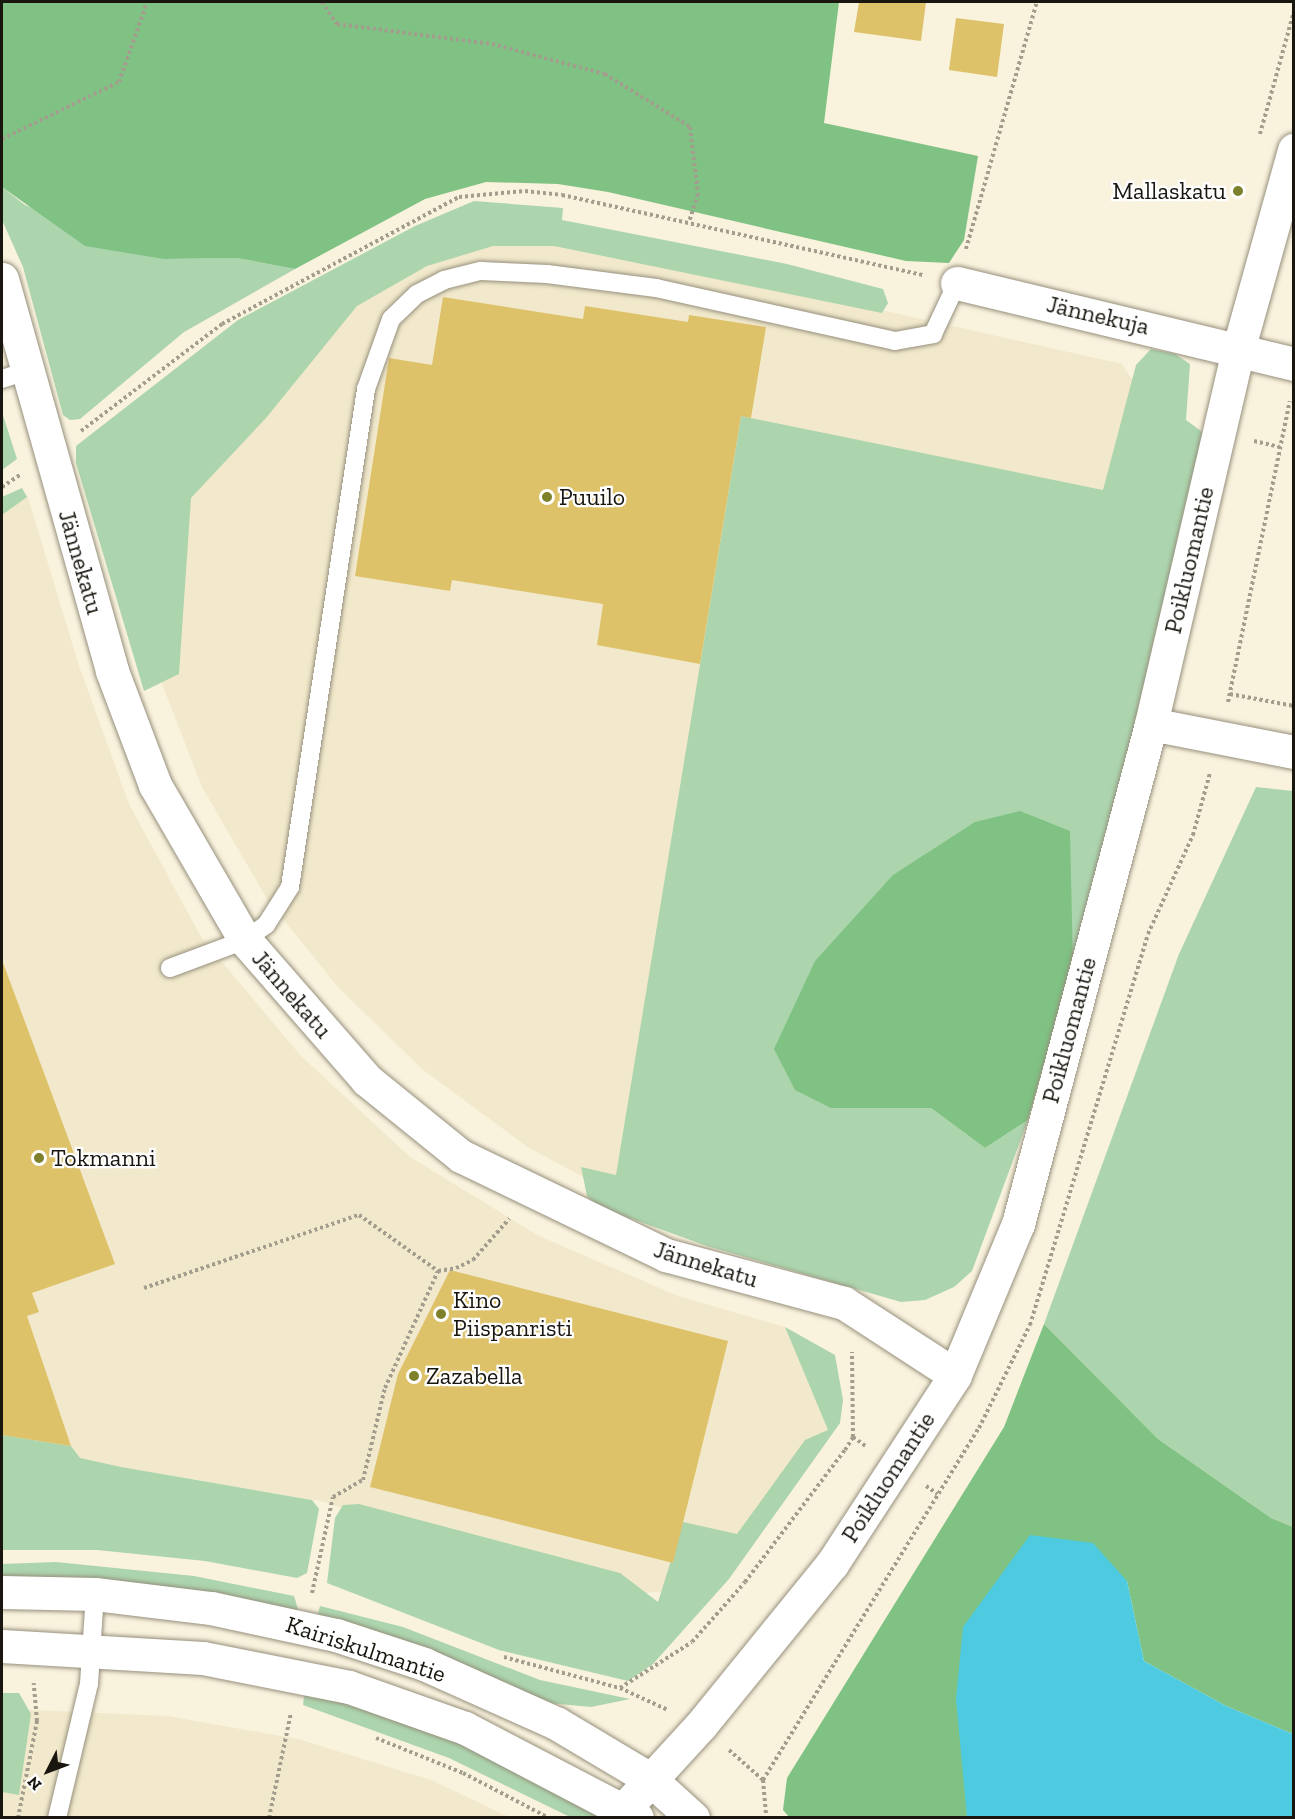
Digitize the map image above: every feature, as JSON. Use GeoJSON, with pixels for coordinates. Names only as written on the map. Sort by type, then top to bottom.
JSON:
{"type":"FeatureCollection","features":[{"type":"Feature","properties":{"kind":"street","name":"Poikluomantie"},"geometry":{"type":"LineString","coordinates":[[631,1813],[650,1779],[701,1725],[831,1564],[955,1375],[1018,1224],[1150,724],[1239,347],[1293,150]]}},
{"type":"Feature","properties":{"kind":"street","name":"Jännekatu"},"geometry":{"type":"LineString","coordinates":[[2,279],[14,375],[50,455],[112,671],[155,785],[245,940],[367,1080],[461,1156],[666,1255],[844,1303],[955,1375]]}},
{"type":"Feature","properties":{"kind":"street","name":"Jännekuja"},"geometry":{"type":"LineString","coordinates":[[957,283],[1239,347]]}},
{"type":"Feature","properties":{"kind":"street"},"geometry":{"type":"LineString","coordinates":[[1239,347],[1293,364]]}},
{"type":"Feature","properties":{"kind":"street"},"geometry":{"type":"LineString","coordinates":[[1150,724],[1293,752]]}},
{"type":"Feature","properties":{"kind":"street","name":"Kairiskulmantie"},"geometry":{"type":"LineString","coordinates":[[2,1592],[95,1594],[211,1608],[336,1635],[504,1699],[650,1779],[693,1818]]}},
{"type":"Feature","properties":{"kind":"street","name":"Kairiskulmantie"},"geometry":{"type":"LineString","coordinates":[[2,1646],[203,1658],[349,1687],[465,1728],[631,1813]]}},
{"type":"Feature","properties":{"kind":"lane"},"geometry":{"type":"LineString","coordinates":[[170,968],[245,940],[282,906],[298,858],[366,389],[392,319],[417,294],[444,279],[481,271],[547,274],[656,288],[895,341],[933,334],[957,283]]}},
{"type":"Feature","properties":{"kind":"lane"},"geometry":{"type":"LineString","coordinates":[[57,1818],[89,1684],[95,1594]]}},
{"type":"Feature","properties":{"kind":"path"},"geometry":{"type":"LineString","coordinates":[[2,139],[119,82],[147,2]]}},
{"type":"Feature","properties":{"kind":"path"},"geometry":{"type":"LineString","coordinates":[[324,2],[338,24],[492,44],[605,74],[690,127],[698,194],[689,222]]}},
{"type":"Feature","properties":{"kind":"path"},"geometry":{"type":"LineString","coordinates":[[50,455],[222,324],[459,197],[525,191],[689,222],[957,283],[1037,2]]}},
{"type":"Feature","properties":{"kind":"path"},"geometry":{"type":"LineString","coordinates":[[1291,397],[1230,694],[1293,706]]}},
{"type":"Feature","properties":{"kind":"path"},"geometry":{"type":"LineString","coordinates":[[313,1590],[333,1497],[363,1480],[385,1388],[438,1271],[473,1260],[513,1214]]}},
{"type":"Feature","properties":{"kind":"path"},"geometry":{"type":"LineString","coordinates":[[144,1288],[359,1215],[438,1271]]}},
{"type":"Feature","properties":{"kind":"path"},"geometry":{"type":"LineString","coordinates":[[620,1688],[692,1642],[745,1582],[853,1437],[854,1366],[844,1303]]}},
{"type":"Feature","properties":{"kind":"path"},"geometry":{"type":"LineString","coordinates":[[23,1682],[89,1684]]}},
{"type":"Feature","properties":{"kind":"path"},"geometry":{"type":"LineString","coordinates":[[18,1818],[37,1721],[34,1683]]}},
{"type":"Feature","properties":{"kind":"path"},"geometry":{"type":"LineString","coordinates":[[280,1707],[302,1712]]}},
{"type":"Feature","properties":{"kind":"path"},"geometry":{"type":"LineString","coordinates":[[269,1818],[292,1709]]}},
{"type":"Feature","properties":{"kind":"path"},"geometry":{"type":"LineString","coordinates":[[364,1734],[463,1773],[549,1818]]}},
{"type":"Feature","properties":{"kind":"shaded area"},"geometry":{"type":"Polygon","coordinates":[[[564,239],[1122,364],[1162,426],[612,1192],[529,1148],[422,1069],[338,987],[267,899],[202,787],[147,645],[94,451],[266,339],[482,241],[564,239]]]}},
{"type":"Feature","properties":{"kind":"shaded area"},"geometry":{"type":"Polygon","coordinates":[[[27,494],[78,663],[129,804],[201,937],[300,1055],[410,1157],[539,1236],[678,1296],[785,1327],[828,1430],[717,1586],[586,1599],[326,1502],[2,1447],[2,511],[27,494]]]}},
{"type":"Feature","properties":{"kind":"shaded area"},"geometry":{"type":"Polygon","coordinates":[[[2,1710],[167,1716],[298,1739],[431,1780],[509,1817],[2,1818],[2,1710]]]}},
{"type":"Feature","properties":{"kind":"green space"},"geometry":{"type":"Polygon","coordinates":[[[2,2],[839,2],[824,123],[978,156],[964,240],[949,263],[906,261],[608,192],[558,184],[486,182],[425,199],[295,269],[237,258],[164,259],[85,246],[2,187],[2,2]]]}},
{"type":"Feature","properties":{"kind":"green space"},"geometry":{"type":"Polygon","coordinates":[[[2,187],[25,205],[164,259],[237,258],[295,269],[184,332],[80,419],[70,420],[63,415],[23,267],[2,220],[2,187]]]}},
{"type":"Feature","properties":{"kind":"green space"},"geometry":{"type":"Polygon","coordinates":[[[474,201],[563,208],[562,220],[787,264],[883,289],[888,303],[882,313],[554,246],[493,246],[427,266],[357,306],[266,418],[191,498],[179,674],[144,691],[76,463],[76,446],[238,320],[415,226],[474,201]]]}},
{"type":"Feature","properties":{"kind":"green space"},"geometry":{"type":"Polygon","coordinates":[[[1151,349],[1175,354],[1190,364],[1186,420],[1209,437],[1073,966],[831,1108],[931,1108],[985,1148],[1028,1120],[972,1271],[954,1287],[925,1300],[901,1302],[707,1246],[599,1207],[587,1196],[581,1167],[616,1175],[741,416],[1103,490],[1136,365],[1151,349]]]}},
{"type":"Feature","properties":{"kind":"green space"},"geometry":{"type":"Polygon","coordinates":[[[2,412],[17,459],[2,470],[2,412]]]}},
{"type":"Feature","properties":{"kind":"green space"},"geometry":{"type":"Polygon","coordinates":[[[22,488],[27,497],[2,515],[2,497],[22,488]]]}},
{"type":"Feature","properties":{"kind":"green space"},"geometry":{"type":"Polygon","coordinates":[[[1256,787],[1293,791],[1293,1527],[1271,1518],[1158,1439],[1044,1324],[1179,954],[1256,787]]]}},
{"type":"Feature","properties":{"kind":"green space"},"geometry":{"type":"Polygon","coordinates":[[[1020,811],[1070,831],[1073,966],[1028,1120],[985,1148],[931,1108],[831,1108],[795,1090],[774,1049],[815,961],[893,875],[975,822],[1020,811]]]}},
{"type":"Feature","properties":{"kind":"green space"},"geometry":{"type":"Polygon","coordinates":[[[1044,1324],[1158,1439],[1271,1518],[1293,1527],[1293,1734],[1226,1706],[1144,1661],[1127,1581],[966,1790],[967,1817],[790,1818],[783,1810],[787,1778],[1004,1427],[1044,1324]]]}},
{"type":"Feature","properties":{"kind":"green space"},"geometry":{"type":"Polygon","coordinates":[[[785,1327],[835,1355],[843,1400],[840,1423],[729,1579],[653,1664],[628,1681],[499,1650],[327,1583],[335,1518],[343,1505],[359,1504],[620,1573],[658,1602],[683,1522],[737,1534],[805,1440],[828,1430],[785,1327]]]}},
{"type":"Feature","properties":{"kind":"green space"},"geometry":{"type":"Polygon","coordinates":[[[2,1435],[71,1446],[80,1458],[121,1467],[312,1500],[319,1509],[307,1573],[297,1578],[205,1561],[97,1550],[2,1550],[2,1435]]]}},
{"type":"Feature","properties":{"kind":"green space"},"geometry":{"type":"Polygon","coordinates":[[[56,1562],[194,1576],[294,1596],[298,1609],[293,1616],[2,1583],[2,1564],[56,1562]]]}},
{"type":"Feature","properties":{"kind":"green space"},"geometry":{"type":"Polygon","coordinates":[[[320,1606],[403,1627],[540,1680],[630,1699],[591,1707],[549,1703],[316,1621],[320,1606]]]}},
{"type":"Feature","properties":{"kind":"green space"},"geometry":{"type":"Polygon","coordinates":[[[305,1689],[449,1733],[607,1817],[570,1817],[449,1758],[303,1705],[305,1689]]]}},
{"type":"Feature","properties":{"kind":"green space"},"geometry":{"type":"Polygon","coordinates":[[[2,1693],[19,1693],[31,1714],[19,1795],[2,1792],[2,1693]]]}},
{"type":"Feature","properties":{"kind":"water"},"geometry":{"type":"Polygon","coordinates":[[[1030,1535],[1093,1543],[1127,1581],[1144,1661],[1226,1706],[1293,1734],[1293,1817],[967,1817],[956,1699],[963,1627],[1030,1535]]]}},
{"type":"Feature","properties":{"kind":"building"},"geometry":{"type":"Polygon","coordinates":[[[859,2],[926,2],[921,41],[854,32],[859,2]]]}},
{"type":"Feature","properties":{"kind":"building"},"geometry":{"type":"Polygon","coordinates":[[[956,18],[1004,24],[997,77],[949,70],[956,18]]]}},
{"type":"Feature","properties":{"kind":"building","name":"Puuilo"},"geometry":{"type":"Polygon","coordinates":[[[443,297],[583,319],[585,306],[688,322],[689,315],[766,327],[751,418],[741,416],[700,664],[597,645],[603,604],[452,580],[450,591],[355,576],[389,358],[432,365],[443,297]]]}},
{"type":"Feature","properties":{"kind":"building","name":"Tokmanni"},"geometry":{"type":"Polygon","coordinates":[[[2,960],[115,1264],[32,1293],[39,1312],[27,1316],[71,1446],[2,1435],[2,960]]]}},
{"type":"Feature","properties":{"kind":"building"},"geometry":{"type":"Polygon","coordinates":[[[450,1270],[728,1341],[673,1563],[370,1487],[398,1374],[450,1270]]]}},
{"type":"Feature","properties":{"kind":"place","name":"Mallaskatu"},"geometry":{"type":"Point","coordinates":[1238,191]}},
{"type":"Feature","properties":{"kind":"place","name":"Puuilo"},"geometry":{"type":"Point","coordinates":[547,497]}},
{"type":"Feature","properties":{"kind":"place","name":"Tokmanni"},"geometry":{"type":"Point","coordinates":[39,1158]}},
{"type":"Feature","properties":{"kind":"place","name":"Kino Piispanristi"},"geometry":{"type":"Point","coordinates":[441,1314]}},
{"type":"Feature","properties":{"kind":"place","name":"Zazabella"},"geometry":{"type":"Point","coordinates":[414,1376]}}]}
